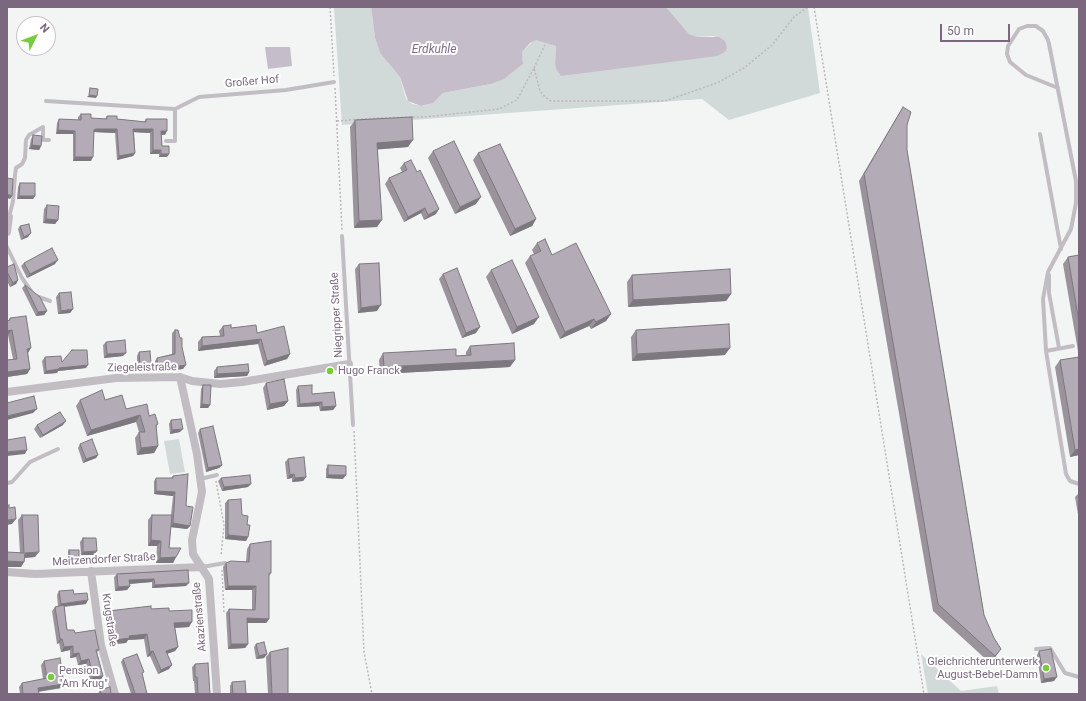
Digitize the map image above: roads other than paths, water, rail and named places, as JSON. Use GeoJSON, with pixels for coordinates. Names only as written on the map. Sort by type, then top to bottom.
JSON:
{"type":"FeatureCollection","features":[{"type":"Feature","properties":{"kind":"street"},"geometry":{"type":"LineString","coordinates":[[7,232],[9,217]]}},
{"type":"Feature","properties":{"kind":"street","name":"Ziegeleistraße"},"geometry":{"type":"LineString","coordinates":[[7,392],[116,378],[180,377],[192,381],[220,384],[242,382],[349,364]]}},
{"type":"Feature","properties":{"kind":"street","name":"Akazienstraße"},"geometry":{"type":"LineString","coordinates":[[180,377],[197,454],[202,492],[192,540],[192,554],[209,579],[217,694]]}},
{"type":"Feature","properties":{"kind":"street","name":"Meitzendorfer Straße"},"geometry":{"type":"LineString","coordinates":[[7,572],[35,574],[202,567]]}},
{"type":"Feature","properties":{"kind":"street","name":"Krugstraße"},"geometry":{"type":"LineString","coordinates":[[91,571],[101,645],[115,694]]}},
{"type":"Feature","properties":{"kind":"lane"},"geometry":{"type":"LineString","coordinates":[[1058,88],[1026,75],[1010,62],[1007,54],[1008,46],[1019,29],[1033,25],[1039,27],[1044,33],[1049,44],[1058,88],[1077,191],[1071,229],[1052,263],[1043,293],[1046,350],[1066,474],[1070,482],[1079,484]]}},
{"type":"Feature","properties":{"kind":"lane","name":"Großer Hof"},"geometry":{"type":"LineString","coordinates":[[175,109],[199,97],[286,90],[334,82]]}},
{"type":"Feature","properties":{"kind":"lane"},"geometry":{"type":"LineString","coordinates":[[46,101],[175,109],[175,141],[166,141]]}},
{"type":"Feature","properties":{"kind":"lane"},"geometry":{"type":"LineString","coordinates":[[9,217],[13,201],[16,168],[22,164],[25,158],[26,140],[29,135],[43,127],[43,140],[49,140]]}},
{"type":"Feature","properties":{"kind":"lane"},"geometry":{"type":"LineString","coordinates":[[1040,134],[1061,249]]}},
{"type":"Feature","properties":{"kind":"lane","name":"Niegripper Straße"},"geometry":{"type":"LineString","coordinates":[[342,236],[353,425]]}},
{"type":"Feature","properties":{"kind":"lane"},"geometry":{"type":"LineString","coordinates":[[7,247],[29,289],[37,297],[50,301]]}},
{"type":"Feature","properties":{"kind":"lane"},"geometry":{"type":"LineString","coordinates":[[1052,263],[1049,288],[1059,348]]}},
{"type":"Feature","properties":{"kind":"lane"},"geometry":{"type":"LineString","coordinates":[[1046,350],[1073,346]]}},
{"type":"Feature","properties":{"kind":"lane"},"geometry":{"type":"LineString","coordinates":[[7,483],[12,482],[30,462],[58,448]]}},
{"type":"Feature","properties":{"kind":"lane"},"geometry":{"type":"LineString","coordinates":[[200,480],[216,475]]}},
{"type":"Feature","properties":{"kind":"lane"},"geometry":{"type":"LineString","coordinates":[[202,567],[223,563]]}},
{"type":"Feature","properties":{"kind":"lane"},"geometry":{"type":"LineString","coordinates":[[1036,649],[1050,648],[1065,673],[1079,676]]}},
{"type":"Feature","properties":{"kind":"water","name":"Erdkuhle"},"geometry":{"type":"Polygon","coordinates":[[[371,7],[666,7],[689,34],[697,37],[719,37],[725,41],[727,48],[725,52],[717,56],[561,76],[557,71],[555,64],[556,46],[536,40],[530,43],[522,52],[523,64],[504,79],[491,84],[443,93],[433,103],[421,106],[408,101],[400,77],[380,53],[375,38],[371,7]]]}},
{"type":"Feature","properties":{"kind":"water"},"geometry":{"type":"Polygon","coordinates":[[[265,47],[290,47],[292,66],[268,69],[265,47]]]}},
{"type":"Feature","properties":{"kind":"place","name":"Hugo Franck"},"geometry":{"type":"Point","coordinates":[330,371]}},
{"type":"Feature","properties":{"kind":"place","name":"Gleichrichterunterwerk August-Bebel-Damm"},"geometry":{"type":"Point","coordinates":[1046,668]}},
{"type":"Feature","properties":{"kind":"place","name":"Pension \"Am Krug\""},"geometry":{"type":"Point","coordinates":[51,677]}}]}
